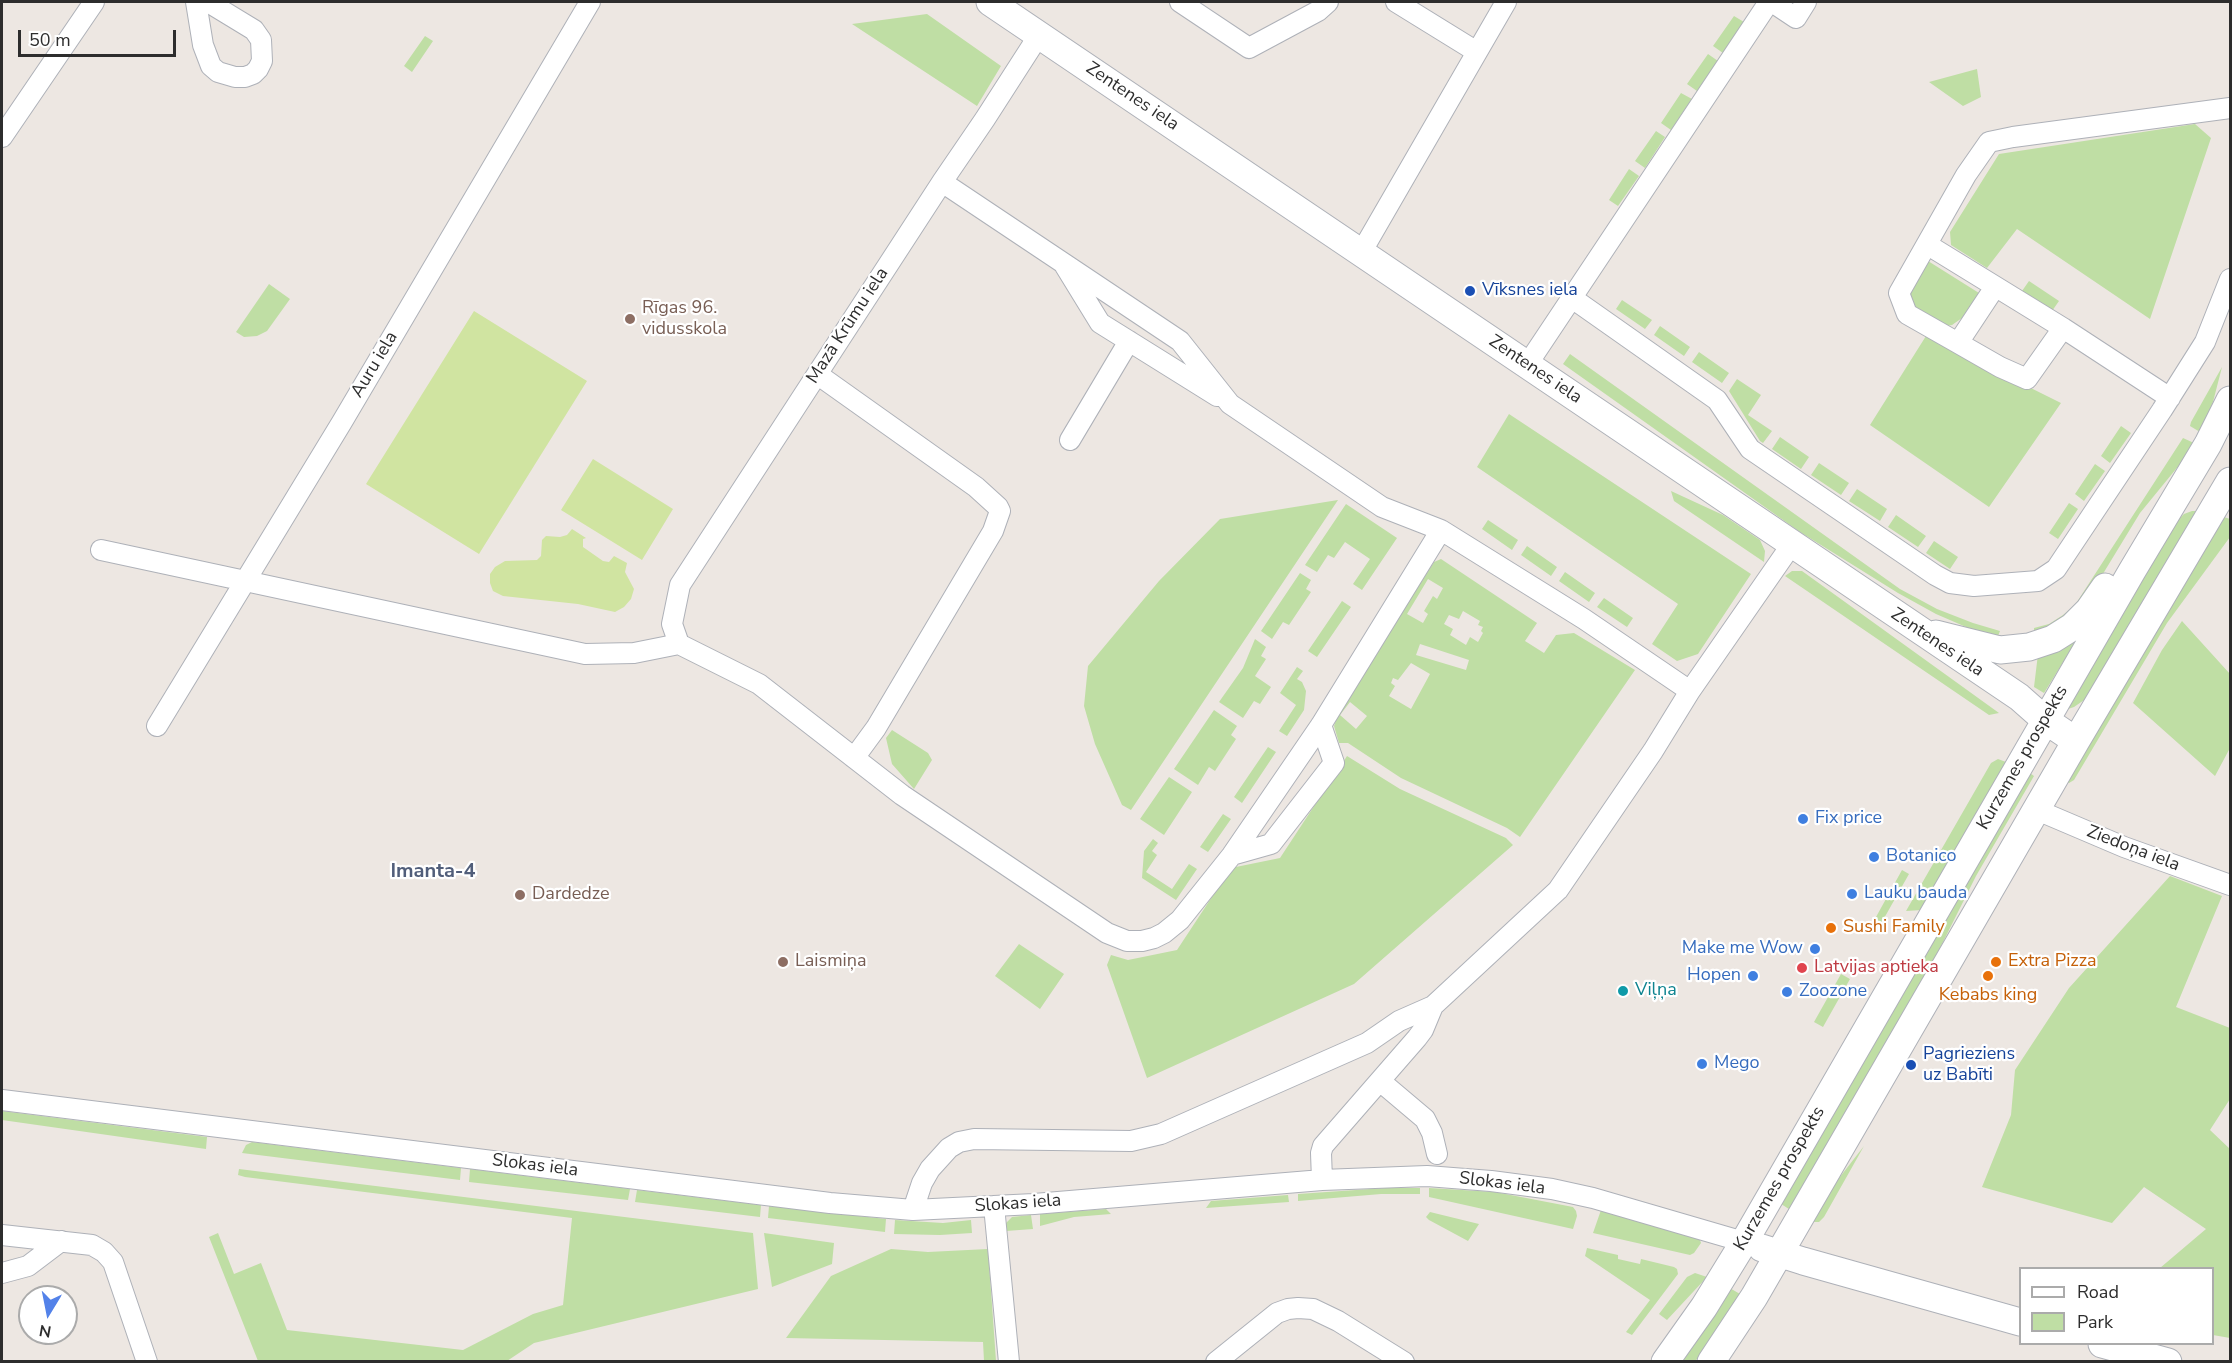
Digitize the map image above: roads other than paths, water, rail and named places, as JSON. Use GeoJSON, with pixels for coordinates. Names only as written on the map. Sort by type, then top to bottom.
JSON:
{"type":"FeatureCollection","features":[{"type":"Feature","properties":{"kind":"main road","name":"Zentenes iela"},"geometry":{"type":"LineString","coordinates":[[990,2],[2019,697],[2045,720],[2076,741]]}},
{"type":"Feature","properties":{"kind":"main road","name":"Kurzemes prospekts"},"geometry":{"type":"LineString","coordinates":[[1665,1362],[1704,1307],[1744,1242],[2045,720],[2208,444],[2230,400]]}},
{"type":"Feature","properties":{"kind":"main road","name":"Kurzemes prospekts"},"geometry":{"type":"LineString","coordinates":[[1711,1362],[1754,1297],[2076,741],[2230,481]]}},
{"type":"Feature","properties":{"kind":"main road"},"geometry":{"type":"LineString","coordinates":[[1916,629],[2000,650],[2029,647],[2053,639],[2072,627],[2089,610],[2101,591],[2117,578],[2132,571]]}},
{"type":"Feature","properties":{"kind":"main road","name":"Slokas iela"},"geometry":{"type":"LineString","coordinates":[[1744,1242],[2019,1322]]}},
{"type":"Feature","properties":{"kind":"main road"},"geometry":{"type":"LineString","coordinates":[[2106,1345],[2168,1362]]}},
{"type":"Feature","properties":{"kind":"street"},"geometry":{"type":"LineString","coordinates":[[2,137],[94,2]]}},
{"type":"Feature","properties":{"kind":"street"},"geometry":{"type":"LineString","coordinates":[[196,2],[203,45],[211,66],[218,72],[234,77],[253,74],[262,61],[261,40],[254,30],[208,2]]}},
{"type":"Feature","properties":{"kind":"street","name":"Auru iela"},"geometry":{"type":"LineString","coordinates":[[157,726],[347,413],[590,2]]}},
{"type":"Feature","properties":{"kind":"street"},"geometry":{"type":"LineString","coordinates":[[1180,2],[1249,48],[1318,11],[1328,2]]}},
{"type":"Feature","properties":{"kind":"street"},"geometry":{"type":"LineString","coordinates":[[1396,2],[1477,52]]}},
{"type":"Feature","properties":{"kind":"street"},"geometry":{"type":"LineString","coordinates":[[1362,252],[1506,2]]}},
{"type":"Feature","properties":{"kind":"street"},"geometry":{"type":"LineString","coordinates":[[1527,365],[1770,2],[1796,18],[1806,2]]}},
{"type":"Feature","properties":{"kind":"street","name":"Mazā Krūmu iela"},"geometry":{"type":"LineString","coordinates":[[679,644],[672,624],[680,585],[1038,35]]}},
{"type":"Feature","properties":{"kind":"street"},"geometry":{"type":"LineString","coordinates":[[2063,328],[2027,379],[2000,367],[1907,314],[1899,293],[1966,175],[1989,142],[2013,136],[2230,108]]}},
{"type":"Feature","properties":{"kind":"street"},"geometry":{"type":"LineString","coordinates":[[942,182],[1180,341],[1230,404]]}},
{"type":"Feature","properties":{"kind":"street"},"geometry":{"type":"LineString","coordinates":[[1928,244],[2063,328],[2170,399]]}},
{"type":"Feature","properties":{"kind":"street"},"geometry":{"type":"LineString","coordinates":[[1060,259],[1100,323],[1230,404],[1382,507],[1441,530],[1584,619],[1690,691]]}},
{"type":"Feature","properties":{"kind":"street"},"geometry":{"type":"LineString","coordinates":[[1572,298],[1717,400],[1750,449],[1950,583],[1974,586],[2038,581],[2056,569],[2170,399],[2205,342],[2230,279]]}},
{"type":"Feature","properties":{"kind":"street"},"geometry":{"type":"LineString","coordinates":[[1958,343],[1995,287]]}},
{"type":"Feature","properties":{"kind":"street"},"geometry":{"type":"LineString","coordinates":[[1070,440],[1129,341]]}},
{"type":"Feature","properties":{"kind":"street"},"geometry":{"type":"LineString","coordinates":[[817,374],[976,487],[998,507],[1000,512],[993,531],[876,728],[854,758]]}},
{"type":"Feature","properties":{"kind":"street"},"geometry":{"type":"LineString","coordinates":[[101,549],[585,654],[634,653],[679,644],[759,684],[902,795],[1107,933],[1127,941],[1142,941],[1154,938],[1173,926],[1232,855],[1321,725],[1441,530]]}},
{"type":"Feature","properties":{"kind":"street"},"geometry":{"type":"LineString","coordinates":[[913,1210],[922,1182],[930,1169],[944,1153],[959,1142],[974,1139],[1131,1141],[1161,1134],[1367,1043],[1399,1021],[1433,1006],[1558,890],[1653,751],[1690,691],[1792,544]]}},
{"type":"Feature","properties":{"kind":"street"},"geometry":{"type":"LineString","coordinates":[[1232,855],[1270,844],[1334,764],[1321,725]]}},
{"type":"Feature","properties":{"kind":"street","name":"Ziedoņa iela"},"geometry":{"type":"LineString","coordinates":[[2037,810],[2124,847],[2230,885]]}},
{"type":"Feature","properties":{"kind":"street"},"geometry":{"type":"LineString","coordinates":[[1322,1180],[1323,1146],[1423,1030],[1433,1006]]}},
{"type":"Feature","properties":{"kind":"street"},"geometry":{"type":"LineString","coordinates":[[1380,1080],[1425,1119],[1432,1133],[1437,1154]]}},
{"type":"Feature","properties":{"kind":"street","name":"Slokas iela"},"geometry":{"type":"LineString","coordinates":[[2,1100],[819,1202],[913,1210],[994,1206],[1322,1180],[1427,1176],[1509,1183],[1593,1198],[1744,1242]]}},
{"type":"Feature","properties":{"kind":"street"},"geometry":{"type":"LineString","coordinates":[[994,1206],[1009,1362]]}},
{"type":"Feature","properties":{"kind":"street"},"geometry":{"type":"LineString","coordinates":[[2,1235],[92,1245],[104,1252],[112,1262],[147,1362]]}},
{"type":"Feature","properties":{"kind":"street"},"geometry":{"type":"LineString","coordinates":[[2,1273],[28,1266],[61,1241]]}},
{"type":"Feature","properties":{"kind":"street"},"geometry":{"type":"LineString","coordinates":[[1216,1362],[1277,1313],[1288,1308],[1298,1308],[1312,1309],[1338,1321],[1404,1362]]}},
{"type":"Feature","properties":{"kind":"place","name":"Vīksnes iela"},"geometry":{"type":"Point","coordinates":[1470,291]}},
{"type":"Feature","properties":{"kind":"place","name":"Rīgas 96. vidusskola"},"geometry":{"type":"Point","coordinates":[630,319]}},
{"type":"Feature","properties":{"kind":"place","name":"Fix price"},"geometry":{"type":"Point","coordinates":[1803,819]}},
{"type":"Feature","properties":{"kind":"place","name":"Botanico"},"geometry":{"type":"Point","coordinates":[1874,857]}},
{"type":"Feature","properties":{"kind":"place","name":"Lauku bauda"},"geometry":{"type":"Point","coordinates":[1852,894]}},
{"type":"Feature","properties":{"kind":"place","name":"Dardedze"},"geometry":{"type":"Point","coordinates":[520,895]}},
{"type":"Feature","properties":{"kind":"place","name":"Sushi Family"},"geometry":{"type":"Point","coordinates":[1831,928]}},
{"type":"Feature","properties":{"kind":"place","name":"Make me Wow"},"geometry":{"type":"Point","coordinates":[1815,949]}},
{"type":"Feature","properties":{"kind":"place","name":"Laismiņa"},"geometry":{"type":"Point","coordinates":[783,962]}},
{"type":"Feature","properties":{"kind":"place","name":"Extra Pizza"},"geometry":{"type":"Point","coordinates":[1996,962]}},
{"type":"Feature","properties":{"kind":"place","name":"Latvijas aptieka"},"geometry":{"type":"Point","coordinates":[1802,968]}},
{"type":"Feature","properties":{"kind":"place","name":"Hopen"},"geometry":{"type":"Point","coordinates":[1753,976]}},
{"type":"Feature","properties":{"kind":"place","name":"Kebabs king"},"geometry":{"type":"Point","coordinates":[1988,976]}},
{"type":"Feature","properties":{"kind":"place","name":"Viļņa"},"geometry":{"type":"Point","coordinates":[1623,991]}},
{"type":"Feature","properties":{"kind":"place","name":"Zoozone"},"geometry":{"type":"Point","coordinates":[1787,992]}},
{"type":"Feature","properties":{"kind":"place","name":"Mego"},"geometry":{"type":"Point","coordinates":[1702,1064]}},
{"type":"Feature","properties":{"kind":"place","name":"Pagrieziens uz Babīti"},"geometry":{"type":"Point","coordinates":[1911,1065]}},
{"type":"Feature","properties":{"kind":"district","name":"Imanta-4"},"geometry":{"type":"Point","coordinates":[433,872]}}]}
